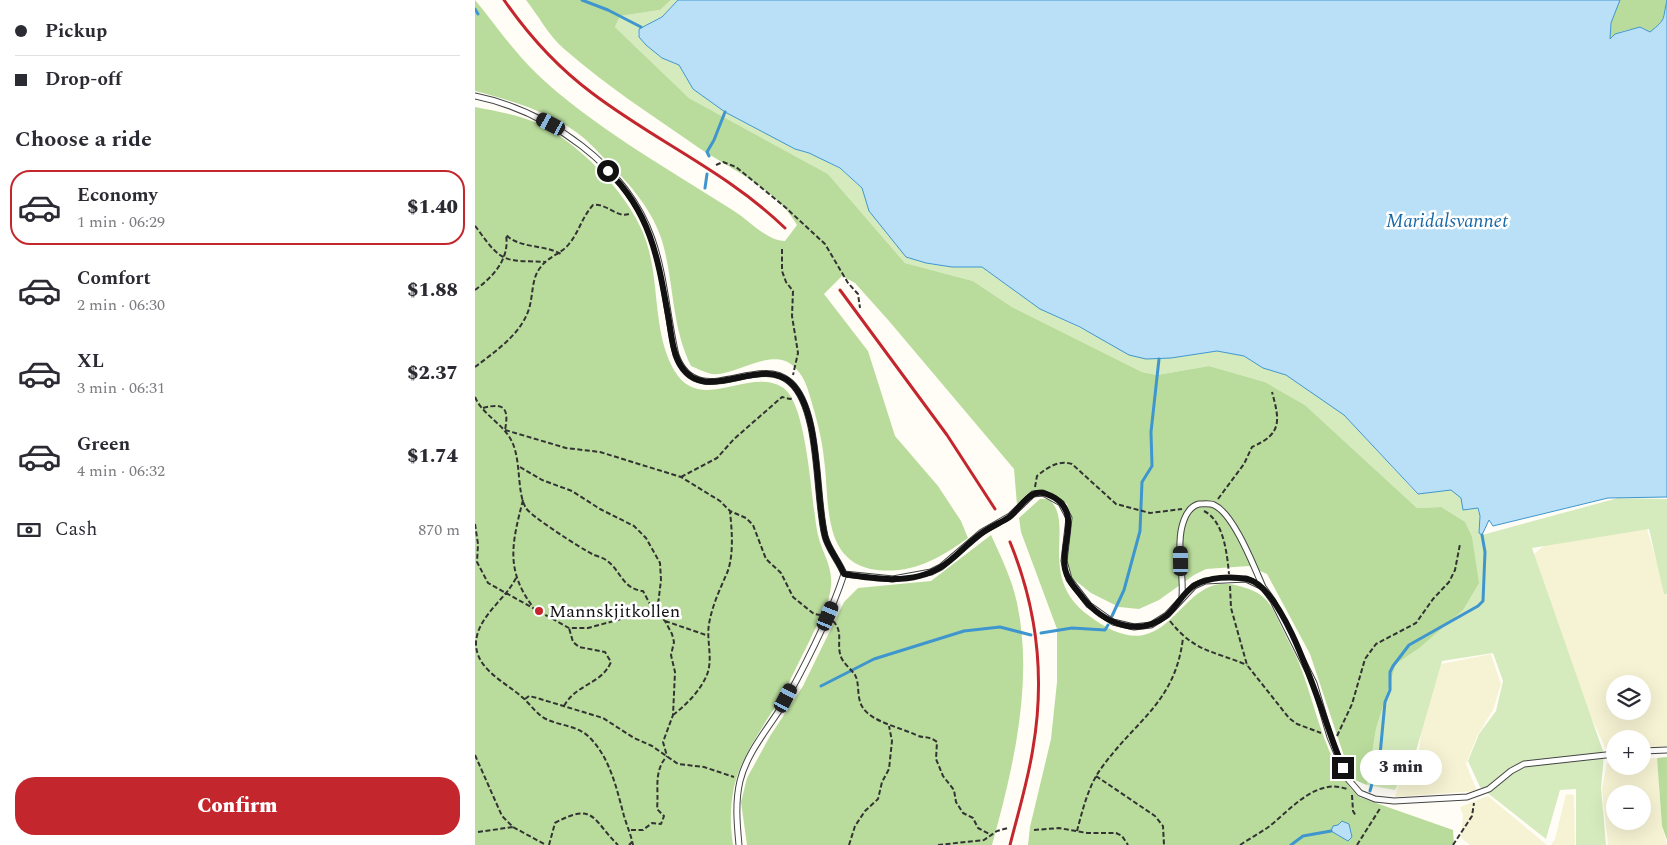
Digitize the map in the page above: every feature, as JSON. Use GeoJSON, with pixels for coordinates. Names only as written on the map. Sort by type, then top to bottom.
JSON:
{"type":"FeatureCollection","features":[{"type":"Feature","properties":{"kind":"lane"},"geometry":{"type":"LineString","coordinates":[[475,96],[518,108],[562,131],[616,179],[638,210],[653,240],[676,355],[685,371],[696,379],[707,381],[723,381],[757,374],[778,376],[789,381],[800,395],[812,434],[825,536],[844,574],[828,616],[808,659],[751,756],[741,779],[737,816],[739,845]]}},
{"type":"Feature","properties":{"kind":"lane"},"geometry":{"type":"LineString","coordinates":[[844,574],[893,579],[931,572],[941,567],[982,532],[1010,516],[1033,494],[1043,493],[1051,496],[1065,508],[1069,524],[1064,553],[1065,568],[1069,579],[1089,605],[1113,622],[1134,627],[1151,625],[1167,615],[1182,596],[1194,586],[1205,581],[1229,578],[1247,579],[1263,587]]}},
{"type":"Feature","properties":{"kind":"lane"},"geometry":{"type":"LineString","coordinates":[[1182,596],[1181,535],[1184,520],[1189,509],[1197,505],[1213,504],[1221,510],[1243,542],[1263,587],[1273,601],[1314,683],[1330,737],[1351,784],[1360,793],[1383,800],[1445,799],[1475,796],[1489,789],[1511,771],[1524,764],[1606,755]]}},
{"type":"Feature","properties":{"kind":"lane"},"geometry":{"type":"LineString","coordinates":[[1651,751],[1667,750]]}},
{"type":"Feature","properties":{"kind":"path"},"geometry":{"type":"LineString","coordinates":[[716,164],[723,162],[736,167],[785,207],[825,244],[858,294],[859,308]]}},
{"type":"Feature","properties":{"kind":"path"},"geometry":{"type":"LineString","coordinates":[[475,367],[502,346],[519,327],[530,307],[533,284],[539,269],[545,262],[561,254],[571,242],[585,214],[593,205],[607,206],[619,214],[628,215],[638,210]]}},
{"type":"Feature","properties":{"kind":"path"},"geometry":{"type":"LineString","coordinates":[[475,226],[493,250],[503,256],[513,260],[545,262]]}},
{"type":"Feature","properties":{"kind":"path"},"geometry":{"type":"LineString","coordinates":[[475,290],[494,275],[507,244],[506,235],[514,242],[541,246],[561,254]]}},
{"type":"Feature","properties":{"kind":"path"},"geometry":{"type":"LineString","coordinates":[[782,249],[783,271],[786,282],[793,291],[792,316],[798,353],[796,369],[789,381]]}},
{"type":"Feature","properties":{"kind":"path"},"geometry":{"type":"LineString","coordinates":[[1207,512],[1245,464],[1252,447],[1268,440],[1277,428],[1277,412],[1272,392]]}},
{"type":"Feature","properties":{"kind":"path"},"geometry":{"type":"LineString","coordinates":[[681,477],[717,458],[782,397],[790,400],[800,395]]}},
{"type":"Feature","properties":{"kind":"path"},"geometry":{"type":"LineString","coordinates":[[475,397],[505,430],[513,443],[520,467],[523,500],[513,545],[516,578],[521,591],[535,608]]}},
{"type":"Feature","properties":{"kind":"path"},"geometry":{"type":"LineString","coordinates":[[483,408],[501,406],[505,410],[508,416],[505,430]]}},
{"type":"Feature","properties":{"kind":"path"},"geometry":{"type":"LineString","coordinates":[[505,430],[566,448],[600,452],[681,477],[720,501],[730,511],[746,518],[753,525],[766,559],[781,573],[793,597],[814,614],[828,616],[839,630],[840,656],[855,675],[863,709],[889,726],[911,730],[917,735],[929,736],[937,742],[936,759],[943,776],[954,790],[956,802],[963,813],[973,818],[978,828],[991,835]]}},
{"type":"Feature","properties":{"kind":"path"},"geometry":{"type":"LineString","coordinates":[[1033,494],[1037,476],[1053,465],[1065,462],[1072,464],[1117,504],[1150,513],[1175,509],[1207,512],[1216,521],[1228,560],[1231,608],[1247,665],[1289,718],[1309,730],[1330,737],[1337,736],[1349,712],[1365,659],[1376,644],[1416,623],[1449,582],[1455,570],[1460,544]]}},
{"type":"Feature","properties":{"kind":"path"},"geometry":{"type":"LineString","coordinates":[[520,467],[542,480],[572,491],[599,509],[634,526],[646,538],[660,564],[661,580],[657,613]]}},
{"type":"Feature","properties":{"kind":"path"},"geometry":{"type":"LineString","coordinates":[[523,500],[530,513],[587,551],[607,560],[627,585],[634,590],[643,591],[672,634],[671,655],[675,672],[673,715],[663,742],[667,756],[659,768],[656,778],[657,809],[665,816],[661,824],[652,823],[643,830],[630,830]]}},
{"type":"Feature","properties":{"kind":"path"},"geometry":{"type":"LineString","coordinates":[[673,715],[687,704],[707,675],[709,626],[728,572],[732,526],[730,511]]}},
{"type":"Feature","properties":{"kind":"path"},"geometry":{"type":"LineString","coordinates":[[475,524],[478,544],[477,562],[481,573],[488,583],[569,628],[588,628],[636,615],[657,613]]}},
{"type":"Feature","properties":{"kind":"path"},"geometry":{"type":"LineString","coordinates":[[516,578],[482,622],[477,633],[475,643],[479,660],[497,680],[525,699],[543,717],[576,728],[588,736],[598,747],[619,793],[633,845]]}},
{"type":"Feature","properties":{"kind":"path"},"geometry":{"type":"LineString","coordinates":[[1167,615],[1183,638],[1202,650],[1221,654],[1247,665]]}},
{"type":"Feature","properties":{"kind":"path"},"geometry":{"type":"LineString","coordinates":[[665,621],[709,636]]}},
{"type":"Feature","properties":{"kind":"path"},"geometry":{"type":"LineString","coordinates":[[563,706],[575,691],[600,677],[611,662],[605,652],[579,647],[573,642],[569,628]]}},
{"type":"Feature","properties":{"kind":"path"},"geometry":{"type":"LineString","coordinates":[[1077,831],[1096,776],[1118,746],[1144,721],[1165,693],[1180,658],[1183,638]]}},
{"type":"Feature","properties":{"kind":"path"},"geometry":{"type":"LineString","coordinates":[[525,699],[529,696],[603,718],[685,767],[695,765],[741,779]]}},
{"type":"Feature","properties":{"kind":"path"},"geometry":{"type":"LineString","coordinates":[[849,845],[855,826],[865,811],[878,799],[882,782],[889,769],[892,741],[889,726]]}},
{"type":"Feature","properties":{"kind":"path"},"geometry":{"type":"LineString","coordinates":[[475,755],[495,806],[502,816],[513,827],[546,845]]}},
{"type":"Feature","properties":{"kind":"path"},"geometry":{"type":"LineString","coordinates":[[1096,776],[1155,816],[1163,826],[1166,840],[1164,845]]}},
{"type":"Feature","properties":{"kind":"path"},"geometry":{"type":"LineString","coordinates":[[1240,845],[1267,828],[1307,795],[1317,791],[1337,787],[1347,789],[1352,793],[1353,811],[1356,816]]}},
{"type":"Feature","properties":{"kind":"path"},"geometry":{"type":"LineString","coordinates":[[1453,845],[1473,816],[1475,796]]}},
{"type":"Feature","properties":{"kind":"path"},"geometry":{"type":"LineString","coordinates":[[1357,845],[1375,819],[1383,800]]}},
{"type":"Feature","properties":{"kind":"path"},"geometry":{"type":"LineString","coordinates":[[549,845],[555,823],[567,816],[581,813],[593,816],[618,845]]}},
{"type":"Feature","properties":{"kind":"path"},"geometry":{"type":"LineString","coordinates":[[478,832],[513,827]]}},
{"type":"Feature","properties":{"kind":"path"},"geometry":{"type":"LineString","coordinates":[[938,845],[984,840],[1000,829],[1008,828]]}},
{"type":"Feature","properties":{"kind":"path"},"geometry":{"type":"LineString","coordinates":[[1033,830],[1059,828],[1116,833],[1122,836],[1128,845]]}},
{"type":"Feature","properties":{"kind":"path"},"geometry":{"type":"LineString","coordinates":[[629,845],[633,841]]}},
{"type":"Feature","properties":{"kind":"shaded area"},"geometry":{"type":"Polygon","coordinates":[[[1647,529],[1667,596],[1667,746],[1651,747],[1651,730],[1606,730],[1606,749],[1584,703],[1534,554],[1546,544],[1647,529]]]}},
{"type":"Feature","properties":{"kind":"shaded area"},"geometry":{"type":"Polygon","coordinates":[[[1491,654],[1501,684],[1493,710],[1477,736],[1466,764],[1477,791],[1395,797],[1404,768],[1419,752],[1422,722],[1441,664],[1491,654]]]}},
{"type":"Feature","properties":{"kind":"shaded area"},"geometry":{"type":"Polygon","coordinates":[[[1651,758],[1657,758],[1662,825],[1667,845],[1608,845],[1606,830],[1651,830],[1651,785],[1606,785],[1606,826],[1602,789],[1606,768],[1606,775],[1651,775],[1651,758]]]}},
{"type":"Feature","properties":{"kind":"shaded area"},"geometry":{"type":"Polygon","coordinates":[[[1566,794],[1574,795],[1575,845],[1551,845],[1555,839],[1566,794]]]}},
{"type":"Feature","properties":{"kind":"shaded area"},"geometry":{"type":"Polygon","coordinates":[[[1488,796],[1547,845],[1470,845],[1461,838],[1463,815],[1460,807],[1488,796]]]}},
{"type":"Feature","properties":{"kind":"green space"},"geometry":{"type":"Polygon","coordinates":[[[475,0],[528,65],[581,111],[631,146],[734,211],[765,234],[785,241],[797,225],[778,201],[753,181],[699,148],[579,62],[553,38],[526,0],[671,0],[660,10],[620,16],[615,27],[689,98],[828,174],[905,263],[973,281],[1012,307],[1142,372],[1157,375],[1209,366],[1265,382],[1305,405],[1417,508],[1441,507],[1465,522],[1472,537],[1479,583],[1463,610],[1418,649],[1396,664],[1376,729],[1367,785],[1357,781],[1350,774],[1310,654],[1267,574],[1249,566],[1206,569],[1194,575],[1159,600],[1139,609],[1119,607],[1091,593],[1072,578],[1066,559],[1071,532],[1071,516],[1067,504],[1050,492],[1041,490],[1026,495],[1017,505],[1014,469],[889,321],[855,283],[842,276],[824,294],[868,351],[895,436],[938,486],[961,521],[968,538],[936,558],[902,570],[877,570],[859,565],[846,556],[837,543],[832,528],[821,437],[810,395],[802,377],[792,365],[783,360],[773,359],[720,374],[712,374],[691,366],[677,324],[668,267],[659,231],[649,212],[636,194],[595,148],[573,130],[533,109],[475,91],[475,0]]]}},
{"type":"Feature","properties":{"kind":"green space"},"geometry":{"type":"Polygon","coordinates":[[[671,0],[678,0],[662,17],[639,29],[638,35],[662,58],[679,65],[693,89],[725,112],[795,149],[809,153],[839,168],[862,188],[870,211],[926,263],[952,267],[982,267],[1040,309],[1146,359],[1171,358],[1217,351],[1244,356],[1263,368],[1286,375],[1344,415],[1417,494],[1469,479],[1482,524],[1482,535],[1618,498],[1667,499],[1667,594],[1664,594],[1649,529],[1532,548],[1604,754],[1601,788],[1606,845],[1576,845],[1576,789],[1560,790],[1546,839],[1480,787],[1468,761],[1479,734],[1496,711],[1503,681],[1493,653],[1442,661],[1416,751],[1395,790],[1367,785],[1376,729],[1396,664],[1418,649],[1441,507],[1417,508],[1305,405],[1265,382],[1209,366],[1157,375],[1142,372],[1012,307],[973,281],[905,263],[828,174],[689,98],[615,27],[620,16],[660,10],[671,0]]]}},
{"type":"Feature","properties":{"kind":"green space"},"geometry":{"type":"Polygon","coordinates":[[[1620,0],[1666,0],[1665,21],[1650,33],[1643,28],[1621,32],[1610,39],[1611,23],[1620,0]]]}},
{"type":"Feature","properties":{"kind":"green space"},"geometry":{"type":"Polygon","coordinates":[[[475,107],[536,122],[554,132],[569,142],[598,169],[625,200],[644,234],[649,251],[663,342],[674,370],[685,383],[697,389],[711,390],[754,382],[769,382],[782,387],[791,396],[798,412],[807,455],[818,535],[829,566],[831,579],[830,593],[823,614],[787,686],[749,750],[738,774],[731,809],[733,845],[475,845],[475,107]]]}},
{"type":"Feature","properties":{"kind":"green space"},"geometry":{"type":"Polygon","coordinates":[[[1040,499],[1049,499],[1056,510],[1059,522],[1060,568],[1064,584],[1073,600],[1088,615],[1117,632],[1139,636],[1157,630],[1201,591],[1218,584],[1239,586],[1261,595],[1267,600],[1297,659],[1330,752],[1347,784],[1359,797],[1453,830],[1454,845],[1028,845],[1030,827],[1051,739],[1057,682],[1057,629],[1021,532],[1019,518],[1040,499]]]}},
{"type":"Feature","properties":{"kind":"green space"},"geometry":{"type":"Polygon","coordinates":[[[991,535],[1015,594],[1022,633],[1023,663],[1019,725],[1014,756],[992,845],[747,845],[741,802],[747,778],[770,736],[803,686],[844,602],[858,588],[931,581],[991,535]]]}},
{"type":"Feature","properties":{"kind":"green space"},"geometry":{"type":"Polygon","coordinates":[[[1667,757],[1667,840],[1662,826],[1657,758],[1667,757]]]}},
{"type":"Feature","properties":{"kind":"water","name":"Maridalsvannet"},"geometry":{"type":"Polygon","coordinates":[[[678,0],[1620,0],[1611,23],[1610,39],[1615,34],[1640,27],[1650,32],[1663,19],[1667,0],[1667,497],[1608,498],[1493,526],[1489,520],[1482,535],[1479,533],[1480,516],[1478,508],[1463,510],[1461,498],[1451,490],[1418,494],[1344,415],[1286,375],[1263,368],[1244,356],[1217,351],[1171,358],[1146,359],[1129,355],[1080,327],[1040,309],[982,267],[952,267],[926,263],[906,257],[869,211],[862,188],[840,168],[809,153],[795,149],[725,112],[693,89],[679,65],[662,58],[646,45],[639,37],[639,29],[662,17],[678,0]]]}},
{"type":"Feature","properties":{"kind":"water"},"geometry":{"type":"Polygon","coordinates":[[[1342,821],[1349,824],[1352,837],[1348,841],[1331,831],[1333,826],[1338,825],[1342,821]]]}},
{"type":"Feature","properties":{"kind":"waterway"},"geometry":{"type":"LineString","coordinates":[[582,0],[608,10],[641,27]]}},
{"type":"Feature","properties":{"kind":"waterway"},"geometry":{"type":"LineString","coordinates":[[475,9],[478,14]]}},
{"type":"Feature","properties":{"kind":"waterway"},"geometry":{"type":"LineString","coordinates":[[709,156],[707,152],[725,112]]}},
{"type":"Feature","properties":{"kind":"waterway"},"geometry":{"type":"LineString","coordinates":[[705,188],[707,174]]}},
{"type":"Feature","properties":{"kind":"waterway"},"geometry":{"type":"LineString","coordinates":[[1112,616],[1124,590],[1140,531],[1142,482],[1152,466],[1151,432],[1159,359]]}},
{"type":"Feature","properties":{"kind":"waterway"},"geometry":{"type":"LineString","coordinates":[[1370,791],[1380,755],[1385,702],[1390,690],[1390,672],[1409,645],[1478,606],[1483,601],[1485,552],[1482,535]]}},
{"type":"Feature","properties":{"kind":"waterway"},"geometry":{"type":"LineString","coordinates":[[1041,633],[1072,628],[1105,630],[1108,625]]}},
{"type":"Feature","properties":{"kind":"waterway"},"geometry":{"type":"LineString","coordinates":[[821,686],[874,659],[964,631],[1000,627],[1031,635]]}},
{"type":"Feature","properties":{"kind":"waterway"},"geometry":{"type":"LineString","coordinates":[[1291,845],[1303,836],[1331,831]]}},
{"type":"Feature","properties":{"kind":"railway"},"geometry":{"type":"LineString","coordinates":[[504,0],[544,50],[579,83],[616,110],[715,173],[763,208],[785,228]]}},
{"type":"Feature","properties":{"kind":"railway"},"geometry":{"type":"LineString","coordinates":[[840,290],[947,435],[995,509]]}},
{"type":"Feature","properties":{"kind":"railway"},"geometry":{"type":"LineString","coordinates":[[1010,542],[1027,592],[1036,644],[1038,669],[1037,722],[1031,760],[1010,845]]}},
{"type":"Feature","properties":{"kind":"place","name":"Mannskjitkollen"},"geometry":{"type":"Point","coordinates":[539,611]}},
{"type":"Feature","properties":{"kind":"route"},"geometry":{"type":"LineString","coordinates":[[608,171],[627,192],[653,240],[676,355],[681,367],[696,379],[707,381],[723,381],[757,374],[778,376],[792,383],[800,395],[812,434],[825,536],[844,574],[893,579],[920,576],[931,572],[941,567],[982,532],[1017,511],[1033,494],[1038,492],[1051,496],[1061,503],[1069,518],[1064,553],[1066,574],[1089,605],[1113,622],[1134,627],[1151,625],[1167,615],[1182,596],[1194,586],[1205,581],[1229,578],[1247,579],[1257,582],[1263,587],[1273,601],[1314,683],[1330,737],[1343,768]]}}]}
